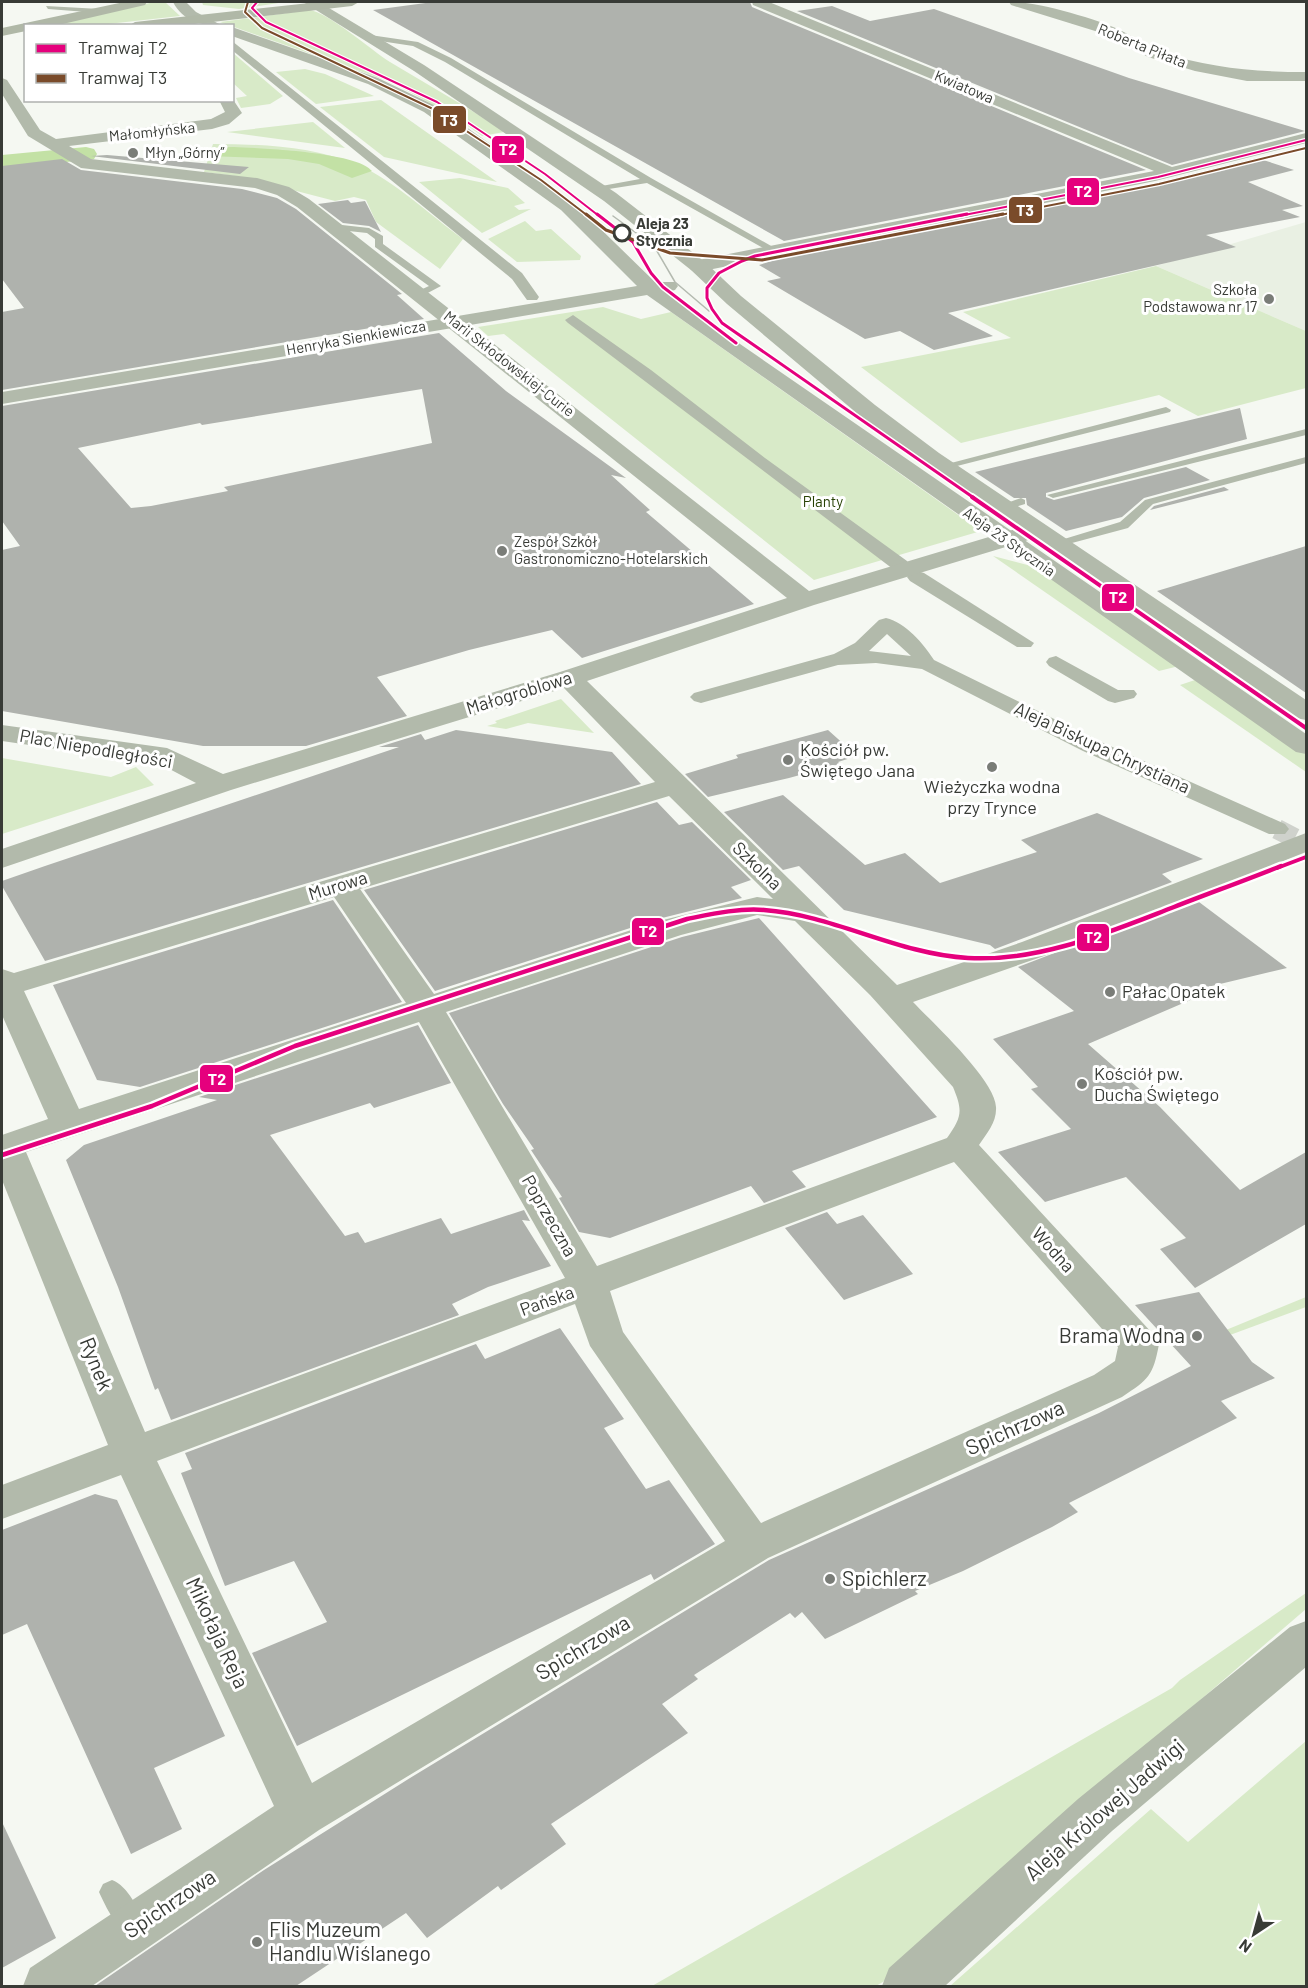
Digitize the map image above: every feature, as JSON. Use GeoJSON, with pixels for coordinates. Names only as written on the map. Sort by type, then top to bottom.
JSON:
{"type":"FeatureCollection","features":[{"type":"Feature","properties":{"kind":"main road"},"geometry":{"type":"LineString","coordinates":[[41,24],[140,2]]}},
{"type":"Feature","properties":{"kind":"main road"},"geometry":{"type":"LineString","coordinates":[[148,24],[314,4],[352,2]]}},
{"type":"Feature","properties":{"kind":"main road"},"geometry":{"type":"LineString","coordinates":[[2,32],[24,27]]}},
{"type":"Feature","properties":{"kind":"main road"},"geometry":{"type":"LineString","coordinates":[[2,41],[24,39]]}},
{"type":"Feature","properties":{"kind":"street"},"geometry":{"type":"LineString","coordinates":[[179,2],[185,11],[211,24]]}},
{"type":"Feature","properties":{"kind":"street","name":"Kwiatowa"},"geometry":{"type":"LineString","coordinates":[[758,2],[1171,172]]}},
{"type":"Feature","properties":{"kind":"street","name":"Roberta Piłata"},"geometry":{"type":"LineString","coordinates":[[1016,2],[1113,32],[1153,54],[1200,68],[1247,76],[1306,77]]}},
{"type":"Feature","properties":{"kind":"street","name":"Aleja 23 Stycznia"},"geometry":{"type":"LineString","coordinates":[[314,4],[470,100],[599,189],[704,273],[867,410],[1012,505],[1047,537],[1302,706]]}},
{"type":"Feature","properties":{"kind":"street"},"geometry":{"type":"LineString","coordinates":[[774,8],[796,5]]}},
{"type":"Feature","properties":{"kind":"street","name":"Aleja 23 Stycznia"},"geometry":{"type":"LineString","coordinates":[[234,32],[373,81],[430,109],[567,206],[651,289],[1004,539],[1306,746]]}},
{"type":"Feature","properties":{"kind":"street"},"geometry":{"type":"LineString","coordinates":[[234,46],[517,276],[532,297]]}},
{"type":"Feature","properties":{"kind":"street"},"geometry":{"type":"LineString","coordinates":[[2,83],[33,133],[64,152]]}},
{"type":"Feature","properties":{"kind":"street","name":"Małomłyńska"},"geometry":{"type":"LineString","coordinates":[[64,152],[76,140],[223,121],[234,112],[227,102]]}},
{"type":"Feature","properties":{"kind":"street","name":"Henryka Sienkiewicza"},"geometry":{"type":"LineString","coordinates":[[2,398],[651,289],[775,250],[1171,172],[1306,138]]}},
{"type":"Feature","properties":{"kind":"street","name":"Marii Skłodowskiej-Curie"},"geometry":{"type":"LineString","coordinates":[[64,152],[101,167],[257,183],[284,191],[306,205],[806,600]]}},
{"type":"Feature","properties":{"kind":"street"},"geometry":{"type":"LineString","coordinates":[[573,320],[900,565]]}},
{"type":"Feature","properties":{"kind":"street","name":"Małogroblowa"},"geometry":{"type":"LineString","coordinates":[[2,859],[221,784],[570,678],[806,600],[1004,539],[1047,537]]}},
{"type":"Feature","properties":{"kind":"street"},"geometry":{"type":"LineString","coordinates":[[917,577],[1024,644],[1115,697],[1127,694]]}},
{"type":"Feature","properties":{"kind":"street","name":"Aleja Biskupa Chrystiana"},"geometry":{"type":"LineString","coordinates":[[701,697],[837,659],[862,647],[889,622],[915,646],[927,664]]}},
{"type":"Feature","properties":{"kind":"street","name":"Aleja Biskupa Chrystiana"},"geometry":{"type":"LineString","coordinates":[[837,659],[876,657],[927,664],[1275,842]]}},
{"type":"Feature","properties":{"kind":"street","name":"Szkolna"},"geometry":{"type":"LineString","coordinates":[[570,678],[674,785],[892,998],[969,1083],[979,1106],[976,1123],[960,1146]]}},
{"type":"Feature","properties":{"kind":"street","name":"Plac Niepodległości"},"geometry":{"type":"LineString","coordinates":[[2,733],[167,757],[221,784]]}},
{"type":"Feature","properties":{"kind":"street","name":"Murowa"},"geometry":{"type":"LineString","coordinates":[[3,984],[674,785]]}},
{"type":"Feature","properties":{"kind":"street"},"geometry":{"type":"LineString","coordinates":[[892,998],[1033,949],[1275,842],[1306,842]]}},
{"type":"Feature","properties":{"kind":"street","name":"Poprzeczna"},"geometry":{"type":"LineString","coordinates":[[341,885],[428,1009],[589,1286],[604,1336],[753,1546]]}},
{"type":"Feature","properties":{"kind":"street","name":"Rynek"},"geometry":{"type":"LineString","coordinates":[[132,1452],[4,1147],[670,928],[757,906],[807,913]]}},
{"type":"Feature","properties":{"kind":"street"},"geometry":{"type":"LineString","coordinates":[[3,984],[58,1129]]}},
{"type":"Feature","properties":{"kind":"street","name":"Pańska"},"geometry":{"type":"LineString","coordinates":[[132,1452],[589,1286],[960,1146]]}},
{"type":"Feature","properties":{"kind":"street","name":"Wodna"},"geometry":{"type":"LineString","coordinates":[[960,1146],[1139,1344],[1138,1356]]}},
{"type":"Feature","properties":{"kind":"street","name":"Spichrzowa"},"geometry":{"type":"LineString","coordinates":[[49,1986],[123,1910],[302,1814],[753,1546],[1108,1386],[1134,1369],[1138,1356]]}},
{"type":"Feature","properties":{"kind":"street"},"geometry":{"type":"LineString","coordinates":[[2,1502],[132,1452]]}},
{"type":"Feature","properties":{"kind":"street","name":"Mikołaja Reja"},"geometry":{"type":"LineString","coordinates":[[132,1452],[302,1814]]}},
{"type":"Feature","properties":{"kind":"street","name":"Aleja Królowej Jadwigi"},"geometry":{"type":"LineString","coordinates":[[908,1986],[1095,1815],[1306,1640]]}},
{"type":"Feature","properties":{"kind":"lane"},"geometry":{"type":"LineString","coordinates":[[53,2],[48,7],[100,10]]}},
{"type":"Feature","properties":{"kind":"lane"},"geometry":{"type":"LineString","coordinates":[[370,37],[415,44],[448,60],[648,180],[775,250]]}},
{"type":"Feature","properties":{"kind":"lane"},"geometry":{"type":"LineString","coordinates":[[599,189],[648,180]]}},
{"type":"Feature","properties":{"kind":"lane"},"geometry":{"type":"LineString","coordinates":[[957,463],[1166,410]]}},
{"type":"Feature","properties":{"kind":"lane"},"geometry":{"type":"LineString","coordinates":[[1053,495],[1306,432]]}},
{"type":"Feature","properties":{"kind":"lane"},"geometry":{"type":"LineString","coordinates":[[1047,537],[1124,525],[1149,502],[1306,460]]}},
{"type":"Feature","properties":{"kind":"shaded area"},"geometry":{"type":"Polygon","coordinates":[[[234,147],[329,155],[348,159],[372,171],[352,178],[319,164],[288,159],[180,155],[183,148],[234,147]]]}},
{"type":"Feature","properties":{"kind":"shaded area","name":"Szkoła Podstawowa nr 17"},"geometry":{"type":"Polygon","coordinates":[[[1306,222],[1306,331],[1156,266],[1306,222]]]}},
{"type":"Feature","properties":{"kind":"green space"},"geometry":{"type":"Polygon","coordinates":[[[154,2],[165,2],[180,16],[108,24],[57,24],[154,2]]]}},
{"type":"Feature","properties":{"kind":"green space"},"geometry":{"type":"Polygon","coordinates":[[[202,2],[285,2],[239,9],[203,5],[202,2]]]}},
{"type":"Feature","properties":{"kind":"green space"},"geometry":{"type":"Polygon","coordinates":[[[309,10],[317,12],[350,32],[390,62],[462,104],[504,132],[482,136],[454,116],[391,82],[234,27],[234,24],[220,22],[309,10]]]}},
{"type":"Feature","properties":{"kind":"green space"},"geometry":{"type":"Polygon","coordinates":[[[234,54],[283,96],[270,104],[241,108],[236,98],[247,96],[234,84],[234,54]]]}},
{"type":"Feature","properties":{"kind":"green space"},"geometry":{"type":"Polygon","coordinates":[[[305,69],[325,74],[374,96],[316,104],[276,72],[305,69]]]}},
{"type":"Feature","properties":{"kind":"green space"},"geometry":{"type":"Polygon","coordinates":[[[381,100],[497,182],[384,157],[320,107],[381,100]]]}},
{"type":"Feature","properties":{"kind":"green space"},"geometry":{"type":"Polygon","coordinates":[[[313,122],[345,148],[227,132],[313,122]]]}},
{"type":"Feature","properties":{"kind":"green space"},"geometry":{"type":"Polygon","coordinates":[[[213,144],[287,147],[323,154],[358,165],[399,189],[463,239],[440,269],[376,222],[366,200],[354,197],[335,201],[242,177],[204,172],[213,144]]]}},
{"type":"Feature","properties":{"kind":"green space"},"geometry":{"type":"Polygon","coordinates":[[[460,178],[508,188],[525,203],[514,206],[519,210],[531,209],[482,233],[419,182],[460,178]]]}},
{"type":"Feature","properties":{"kind":"green space"},"geometry":{"type":"Polygon","coordinates":[[[525,221],[536,231],[551,229],[581,256],[580,260],[517,262],[488,239],[525,221]]]}},
{"type":"Feature","properties":{"kind":"green space"},"geometry":{"type":"Polygon","coordinates":[[[1156,266],[1306,331],[1306,388],[1198,416],[1159,395],[961,443],[861,367],[1011,338],[963,312],[1156,266]]]}},
{"type":"Feature","properties":{"kind":"green space","name":"Planty"},"geometry":{"type":"Polygon","coordinates":[[[603,307],[641,319],[671,312],[981,531],[814,580],[504,334],[488,336],[478,327],[603,307]]]}},
{"type":"Feature","properties":{"kind":"green space"},"geometry":{"type":"Polygon","coordinates":[[[993,556],[1035,567],[1179,666],[1159,671],[993,556]]]}},
{"type":"Feature","properties":{"kind":"green space"},"geometry":{"type":"Polygon","coordinates":[[[1198,679],[1306,754],[1306,772],[1180,685],[1198,679]]]}},
{"type":"Feature","properties":{"kind":"green space"},"geometry":{"type":"Polygon","coordinates":[[[561,699],[594,733],[528,723],[506,729],[487,726],[497,723],[495,721],[561,699]]]}},
{"type":"Feature","properties":{"kind":"green space"},"geometry":{"type":"Polygon","coordinates":[[[2,758],[111,777],[136,767],[154,785],[2,834],[2,758]]]}},
{"type":"Feature","properties":{"kind":"green space"},"geometry":{"type":"Polygon","coordinates":[[[1306,1297],[1306,1307],[1230,1335],[1226,1330],[1306,1297]]]}},
{"type":"Feature","properties":{"kind":"green space"},"geometry":{"type":"Polygon","coordinates":[[[1306,1593],[1306,1609],[1090,1795],[898,1973],[876,1986],[652,1986],[1172,1688],[1180,1680],[1306,1593]]]}},
{"type":"Feature","properties":{"kind":"green space"},"geometry":{"type":"Polygon","coordinates":[[[1306,1741],[1306,1986],[950,1986],[1151,1809],[1188,1842],[1306,1741]]]}},
{"type":"Feature","properties":{"kind":"building"},"geometry":{"type":"Polygon","coordinates":[[[433,2],[750,2],[752,7],[1146,170],[784,241],[373,10],[433,2]]]}},
{"type":"Feature","properties":{"kind":"building"},"geometry":{"type":"Polygon","coordinates":[[[832,6],[870,21],[934,9],[1129,78],[1305,131],[1172,165],[797,11],[832,6]]]}},
{"type":"Feature","properties":{"kind":"building"},"geometry":{"type":"Polygon","coordinates":[[[107,155],[249,167],[240,174],[91,156],[107,155]]]}},
{"type":"Feature","properties":{"kind":"building"},"geometry":{"type":"Polygon","coordinates":[[[1257,158],[1294,170],[1248,182],[1303,206],[1282,210],[1300,217],[1206,235],[1236,247],[948,313],[993,336],[934,350],[900,331],[865,339],[767,281],[781,278],[759,265],[785,257],[1155,183],[1257,158]]]}},
{"type":"Feature","properties":{"kind":"building"},"geometry":{"type":"Polygon","coordinates":[[[62,159],[81,170],[242,189],[277,198],[296,209],[402,294],[397,295],[424,319],[2,390],[2,312],[24,308],[2,279],[2,166],[62,159]]]}},
{"type":"Feature","properties":{"kind":"building"},"geometry":{"type":"Polygon","coordinates":[[[348,200],[351,203],[365,201],[381,232],[369,226],[343,223],[318,204],[348,200]]]}},
{"type":"Feature","properties":{"kind":"building"},"geometry":{"type":"Polygon","coordinates":[[[439,333],[506,391],[626,478],[611,475],[650,510],[646,512],[754,604],[582,658],[552,630],[469,650],[377,677],[407,716],[306,746],[203,746],[2,711],[2,550],[20,546],[2,521],[2,406],[439,333]],[[422,389],[202,425],[200,423],[78,448],[131,508],[228,491],[224,487],[432,443],[422,389]]]}},
{"type":"Feature","properties":{"kind":"building"},"geometry":{"type":"Polygon","coordinates":[[[1240,408],[1247,439],[1046,493],[1046,497],[1054,500],[1186,467],[1210,480],[1144,498],[1122,517],[1066,531],[1027,505],[1026,498],[1014,498],[975,472],[1240,408]]]}},
{"type":"Feature","properties":{"kind":"building"},"geometry":{"type":"Polygon","coordinates":[[[1224,487],[1229,490],[1150,510],[1154,506],[1224,487]]]}},
{"type":"Feature","properties":{"kind":"building"},"geometry":{"type":"Polygon","coordinates":[[[1306,546],[1306,693],[1157,591],[1210,575],[1306,546]]]}},
{"type":"Feature","properties":{"kind":"building"},"geometry":{"type":"Polygon","coordinates":[[[456,730],[612,752],[641,784],[45,961],[2,886],[2,881],[399,747],[379,747],[421,734],[425,740],[456,730]]]}},
{"type":"Feature","properties":{"kind":"building","name":"Kościół pw. Świętego Jana"},"geometry":{"type":"Polygon","coordinates":[[[828,730],[857,756],[838,762],[840,764],[708,797],[685,774],[738,758],[736,755],[828,730]]]}},
{"type":"Feature","properties":{"kind":"building"},"geometry":{"type":"Polygon","coordinates":[[[783,795],[865,865],[905,853],[940,883],[1037,852],[1021,840],[1097,813],[1203,859],[1162,874],[1172,882],[995,949],[990,945],[844,910],[799,866],[783,870],[724,812],[783,795]]]}},
{"type":"Feature","properties":{"kind":"building"},"geometry":{"type":"Polygon","coordinates":[[[657,802],[679,825],[692,822],[751,880],[731,887],[742,898],[658,919],[435,991],[364,890],[657,802]]]}},
{"type":"Feature","properties":{"kind":"building"},"geometry":{"type":"Polygon","coordinates":[[[1195,899],[1287,968],[1195,990],[1202,995],[1088,1044],[1160,1107],[1240,1190],[1306,1152],[1306,1224],[1195,1288],[1160,1249],[1186,1238],[1126,1177],[1045,1202],[998,1152],[1071,1129],[1031,1089],[1038,1087],[993,1039],[1074,1011],[1018,967],[1195,899]]]}},
{"type":"Feature","properties":{"kind":"building"},"geometry":{"type":"Polygon","coordinates":[[[333,900],[402,1002],[140,1087],[97,1080],[53,985],[333,900]]]}},
{"type":"Feature","properties":{"kind":"building"},"geometry":{"type":"Polygon","coordinates":[[[759,918],[937,1117],[792,1171],[806,1187],[764,1203],[751,1186],[610,1238],[579,1232],[559,1198],[562,1197],[531,1150],[534,1149],[503,1104],[449,1013],[682,937],[759,918]]]}},
{"type":"Feature","properties":{"kind":"building"},"geometry":{"type":"Polygon","coordinates":[[[418,1025],[451,1083],[374,1108],[370,1103],[270,1135],[345,1236],[358,1232],[365,1243],[441,1218],[451,1234],[524,1210],[530,1221],[522,1220],[551,1266],[488,1287],[452,1304],[459,1315],[171,1420],[158,1388],[155,1390],[118,1287],[66,1160],[84,1145],[217,1100],[199,1097],[418,1025]]]}},
{"type":"Feature","properties":{"kind":"building"},"geometry":{"type":"Polygon","coordinates":[[[827,1212],[837,1224],[863,1215],[913,1274],[844,1300],[785,1228],[827,1212]]]}},
{"type":"Feature","properties":{"kind":"building"},"geometry":{"type":"Polygon","coordinates":[[[1199,1292],[1252,1362],[1275,1378],[1221,1401],[1237,1418],[1069,1503],[1078,1512],[1052,1527],[963,1571],[915,1591],[918,1594],[825,1639],[802,1612],[795,1618],[790,1613],[694,1675],[698,1679],[662,1704],[688,1733],[551,1824],[566,1844],[501,1890],[498,1886],[427,1938],[406,1913],[296,1986],[95,1986],[264,1870],[410,1778],[769,1560],[1099,1413],[1191,1366],[1135,1305],[1199,1292]]]}},
{"type":"Feature","properties":{"kind":"building"},"geometry":{"type":"Polygon","coordinates":[[[560,1328],[624,1419],[604,1428],[646,1489],[669,1480],[715,1544],[654,1580],[651,1574],[297,1746],[252,1653],[327,1622],[294,1561],[225,1586],[181,1473],[192,1469],[185,1453],[476,1344],[485,1359],[560,1328]]]}},
{"type":"Feature","properties":{"kind":"building"},"geometry":{"type":"Polygon","coordinates":[[[95,1494],[117,1500],[225,1736],[154,1768],[182,1829],[131,1854],[27,1624],[2,1635],[2,1530],[95,1494]]]}},
{"type":"Feature","properties":{"kind":"building"},"geometry":{"type":"Polygon","coordinates":[[[2,1822],[56,1938],[2,1968],[2,1822]]]}},
{"type":"Feature","properties":{"kind":"waterway"},"geometry":{"type":"LineString","coordinates":[[2,162],[86,154]]}},
{"type":"Feature","properties":{"kind":"tunnel"},"geometry":{"type":"LineString","coordinates":[[1277,829],[1306,844]]}},
{"type":"Feature","properties":{"kind":"tram line","name":"T3"},"geometry":{"type":"LineString","coordinates":[[248,2],[245,12],[262,28],[433,109],[541,180],[606,230],[628,240],[670,253],[698,257],[762,260],[785,257],[1159,184],[1306,148]]}},
{"type":"Feature","properties":{"kind":"tram line","name":"T2"},"geometry":{"type":"LineString","coordinates":[[257,2],[252,8],[266,22],[437,102],[545,174],[633,242],[651,273],[663,287],[736,343]]}},
{"type":"Feature","properties":{"kind":"tram line","name":"T2"},"geometry":{"type":"LineString","coordinates":[[1306,140],[1158,177],[755,256],[719,273],[707,288],[707,298],[722,323],[1306,728]]}},
{"type":"Feature","properties":{"kind":"tram line"},"geometry":{"type":"LineString","coordinates":[[613,216],[654,246],[675,282],[709,311]]}},
{"type":"Feature","properties":{"kind":"tram line"},"geometry":{"type":"LineString","coordinates":[[763,251],[820,240]]}},
{"type":"Feature","properties":{"kind":"tram line","name":"T2"},"geometry":{"type":"LineString","coordinates":[[2,1155],[152,1106],[295,1046],[687,919],[740,910],[773,911],[798,915],[918,950],[968,958],[995,958],[1047,950],[1099,936],[1306,857]]}},
{"type":"Feature","properties":{"kind":"place","name":"Młyn „Górny”"},"geometry":{"type":"Point","coordinates":[133,153]}},
{"type":"Feature","properties":{"kind":"place","name":"Aleja 23 Stycznia"},"geometry":{"type":"Point","coordinates":[622,233]}},
{"type":"Feature","properties":{"kind":"place","name":"Szkoła Podstawowa nr 17"},"geometry":{"type":"Point","coordinates":[1269,299]}},
{"type":"Feature","properties":{"kind":"place","name":"Zespół Szkół Gastronomiczno-Hotelarskich"},"geometry":{"type":"Point","coordinates":[502,551]}},
{"type":"Feature","properties":{"kind":"place","name":"Kościół pw. Świętego Jana"},"geometry":{"type":"Point","coordinates":[788,760]}},
{"type":"Feature","properties":{"kind":"place","name":"Wieżyczka wodna przy Trynce"},"geometry":{"type":"Point","coordinates":[992,767]}},
{"type":"Feature","properties":{"kind":"place","name":"Pałac Opatek"},"geometry":{"type":"Point","coordinates":[1110,992]}},
{"type":"Feature","properties":{"kind":"place","name":"Kościół pw. Ducha Świętego"},"geometry":{"type":"Point","coordinates":[1082,1084]}},
{"type":"Feature","properties":{"kind":"place","name":"Brama Wodna"},"geometry":{"type":"Point","coordinates":[1197,1336]}},
{"type":"Feature","properties":{"kind":"place","name":"Spichlerz"},"geometry":{"type":"Point","coordinates":[830,1579]}},
{"type":"Feature","properties":{"kind":"place","name":"Flis Muzeum Handlu Wiślanego"},"geometry":{"type":"Point","coordinates":[257,1942]}}]}
